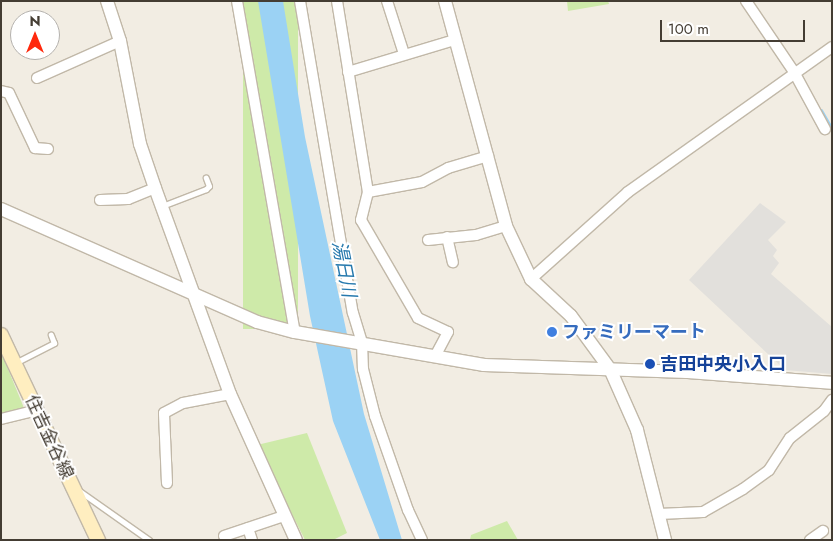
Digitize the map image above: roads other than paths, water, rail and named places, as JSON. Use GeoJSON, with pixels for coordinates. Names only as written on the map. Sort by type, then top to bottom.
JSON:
{"type":"FeatureCollection","features":[{"type":"Feature","properties":{"kind":"main road","name":"住吉金谷線"},"geometry":{"type":"LineString","coordinates":[[1,335],[98,540]]}},
{"type":"Feature","properties":{"kind":"street"},"geometry":{"type":"LineString","coordinates":[[107,1],[120,40],[140,144],[155,188],[230,394],[296,540]]}},
{"type":"Feature","properties":{"kind":"street"},"geometry":{"type":"LineString","coordinates":[[237,1],[298,332]]}},
{"type":"Feature","properties":{"kind":"street"},"geometry":{"type":"LineString","coordinates":[[300,1],[352,312],[362,342],[363,370],[375,416],[408,510],[422,540]]}},
{"type":"Feature","properties":{"kind":"street"},"geometry":{"type":"LineString","coordinates":[[336,1],[368,192],[361,220],[364,229],[401,285],[418,318],[448,332],[435,356]]}},
{"type":"Feature","properties":{"kind":"street"},"geometry":{"type":"LineString","coordinates":[[387,1],[404,54]]}},
{"type":"Feature","properties":{"kind":"street"},"geometry":{"type":"LineString","coordinates":[[446,1],[506,226],[531,279],[571,316],[610,369],[637,430],[665,540]]}},
{"type":"Feature","properties":{"kind":"street"},"geometry":{"type":"LineString","coordinates":[[746,1],[794,72],[825,129]]}},
{"type":"Feature","properties":{"kind":"street"},"geometry":{"type":"LineString","coordinates":[[37,78],[120,40]]}},
{"type":"Feature","properties":{"kind":"street"},"geometry":{"type":"LineString","coordinates":[[348,72],[455,40]]}},
{"type":"Feature","properties":{"kind":"street"},"geometry":{"type":"LineString","coordinates":[[531,279],[628,192],[794,72],[832,47]]}},
{"type":"Feature","properties":{"kind":"street"},"geometry":{"type":"LineString","coordinates":[[1,91],[9,92],[35,148],[48,149]]}},
{"type":"Feature","properties":{"kind":"street"},"geometry":{"type":"LineString","coordinates":[[368,192],[422,182],[448,168],[488,156]]}},
{"type":"Feature","properties":{"kind":"street"},"geometry":{"type":"LineString","coordinates":[[100,200],[128,199],[155,188]]}},
{"type":"Feature","properties":{"kind":"street"},"geometry":{"type":"LineString","coordinates":[[1,209],[257,322],[298,332],[484,365],[610,369],[832,383]]}},
{"type":"Feature","properties":{"kind":"street"},"geometry":{"type":"LineString","coordinates":[[428,240],[476,236],[506,226]]}},
{"type":"Feature","properties":{"kind":"street"},"geometry":{"type":"LineString","coordinates":[[447,237],[453,262]]}},
{"type":"Feature","properties":{"kind":"street"},"geometry":{"type":"LineString","coordinates":[[167,483],[164,413],[183,403],[230,394]]}},
{"type":"Feature","properties":{"kind":"street"},"geometry":{"type":"LineString","coordinates":[[659,514],[703,512],[743,490],[769,470],[790,438],[824,411],[832,400]]}},
{"type":"Feature","properties":{"kind":"street"},"geometry":{"type":"LineString","coordinates":[[1,419],[37,410]]}},
{"type":"Feature","properties":{"kind":"street"},"geometry":{"type":"LineString","coordinates":[[224,536],[284,516]]}},
{"type":"Feature","properties":{"kind":"street"},"geometry":{"type":"LineString","coordinates":[[248,528],[252,540]]}},
{"type":"Feature","properties":{"kind":"street"},"geometry":{"type":"LineString","coordinates":[[810,540],[823,532]]}},
{"type":"Feature","properties":{"kind":"lane"},"geometry":{"type":"LineString","coordinates":[[162,206],[206,189],[209,186],[206,178]]}},
{"type":"Feature","properties":{"kind":"lane"},"geometry":{"type":"LineString","coordinates":[[15,363],[54,343],[51,335]]}},
{"type":"Feature","properties":{"kind":"lane"},"geometry":{"type":"LineString","coordinates":[[74,488],[150,540]]}},
{"type":"Feature","properties":{"kind":"water"},"geometry":{"type":"Polygon","coordinates":[[[258,1],[283,1],[305,137],[364,414],[402,540],[380,540],[333,421],[310,316],[258,1]]]}},
{"type":"Feature","properties":{"kind":"waterway"},"geometry":{"type":"LineString","coordinates":[[821,110],[832,129]]}},
{"type":"Feature","properties":{"kind":"place","name":"ファミリーマート"},"geometry":{"type":"Point","coordinates":[552,332]}},
{"type":"Feature","properties":{"kind":"place","name":"吉田中央小入口"},"geometry":{"type":"Point","coordinates":[650,364]}},
{"type":"Feature","properties":{"kind":"water label","name":"湯日川"},"geometry":{"type":"Point","coordinates":[344,269]}}]}
